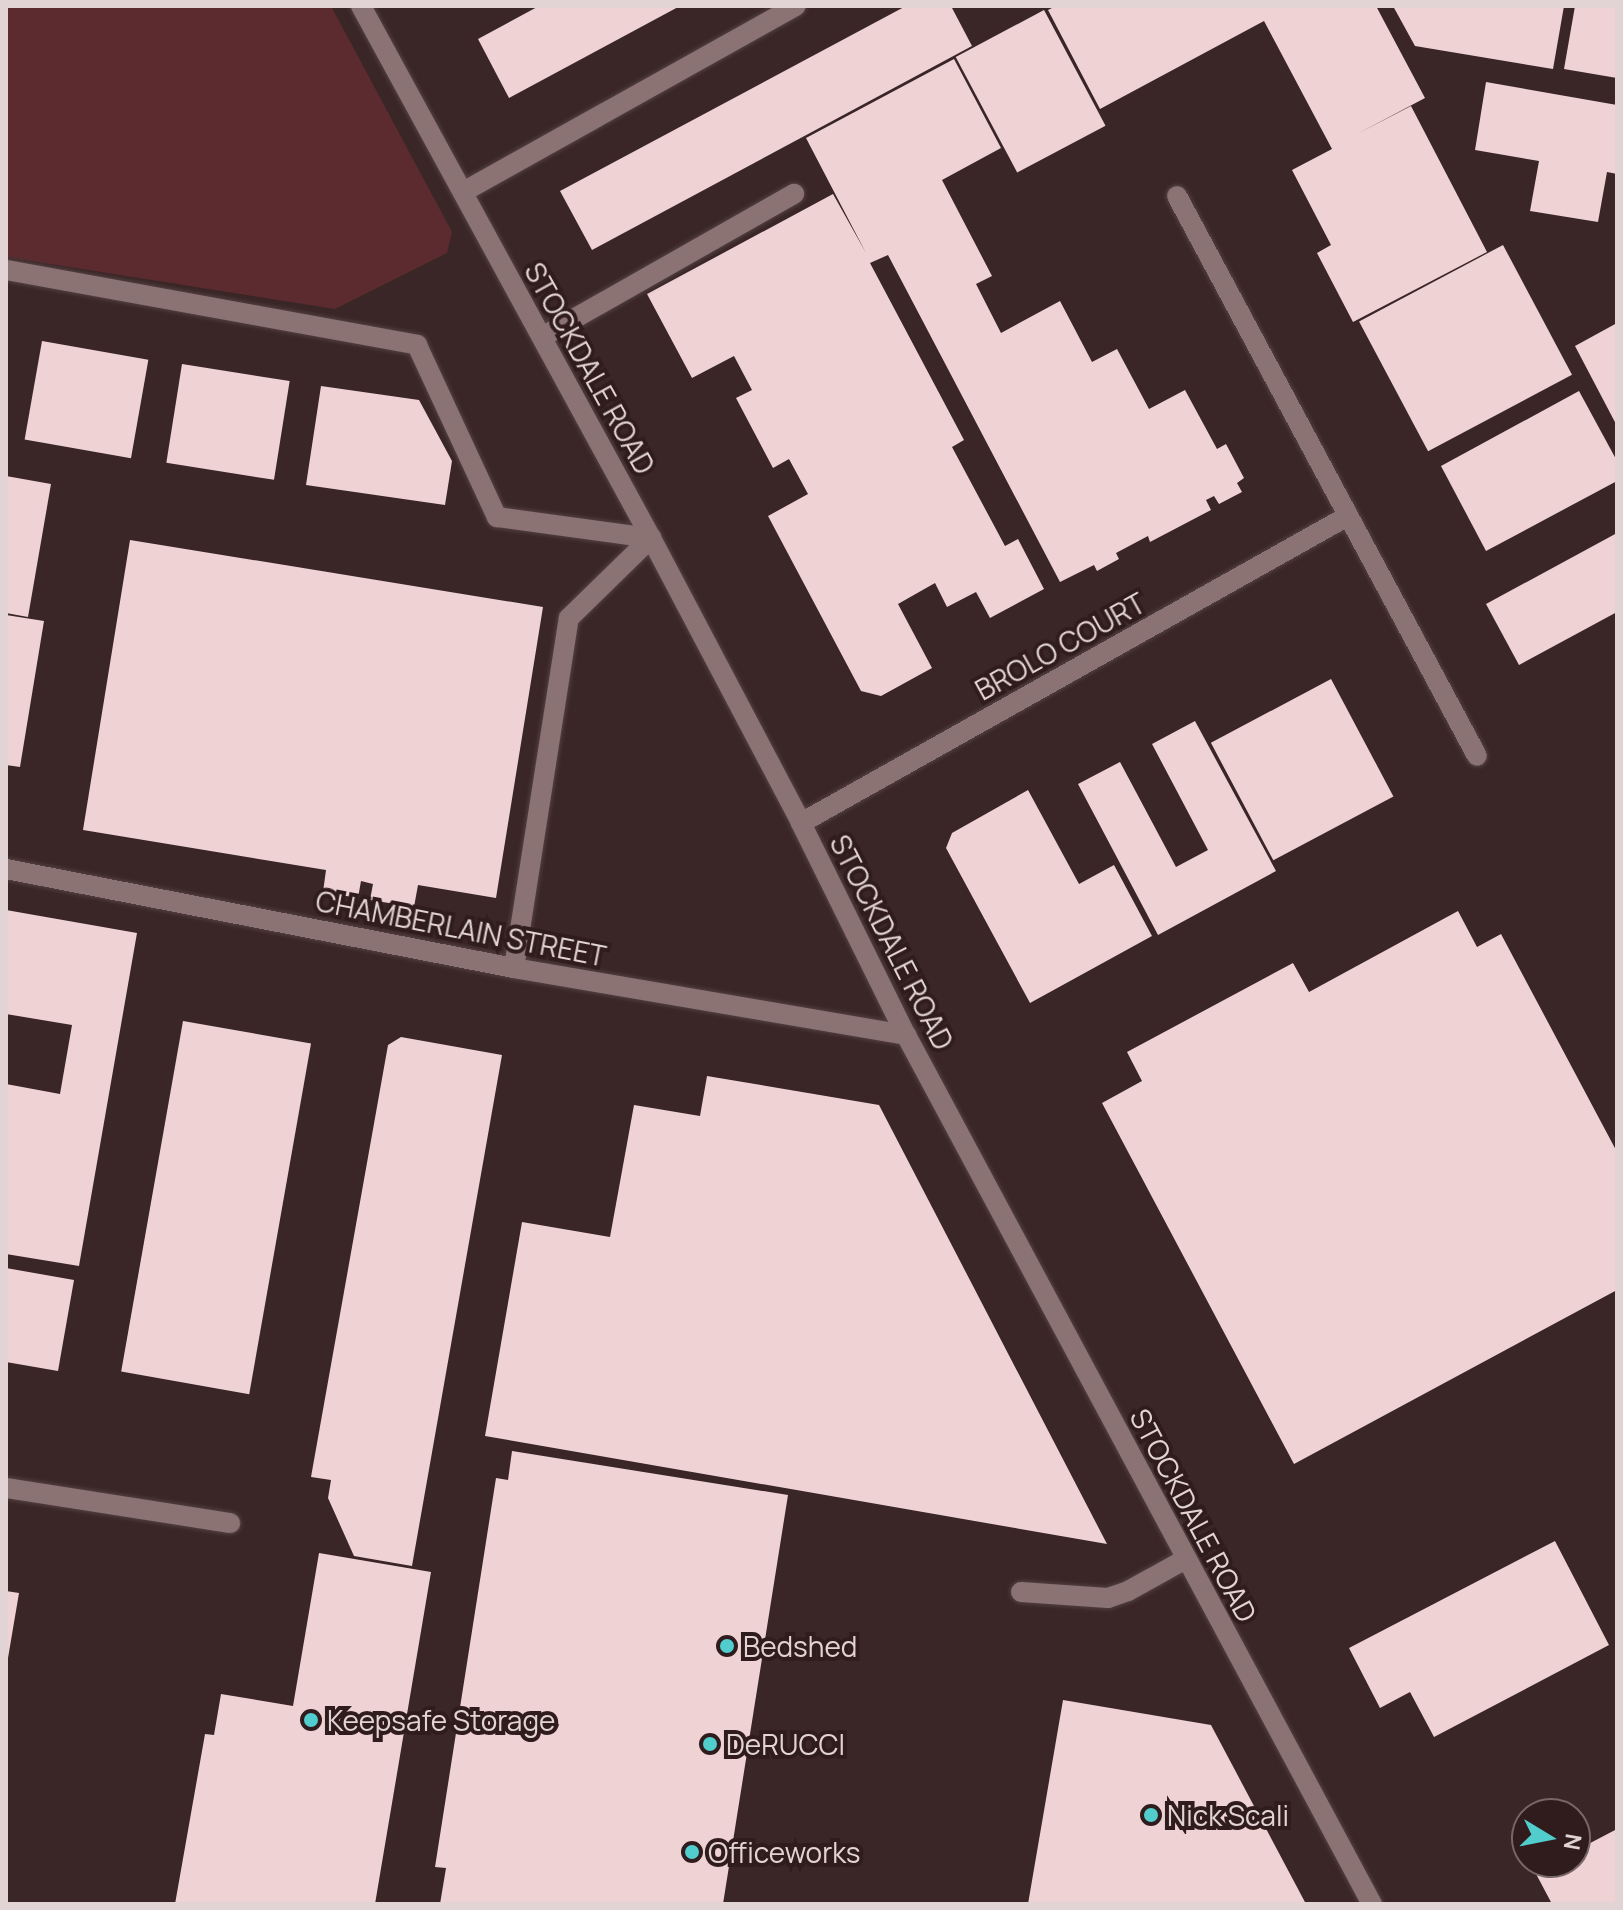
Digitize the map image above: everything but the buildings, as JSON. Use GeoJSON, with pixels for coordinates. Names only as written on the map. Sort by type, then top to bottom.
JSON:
{"type":"FeatureCollection","features":[{"type":"Feature","properties":{"kind":"street","name":"STOCKDALE ROAD"},"geometry":{"type":"LineString","coordinates":[[361,6],[651,538],[801,823],[906,1035],[1372,1904]]}},
{"type":"Feature","properties":{"kind":"street"},"geometry":{"type":"LineString","coordinates":[[463,192],[796,6]]}},
{"type":"Feature","properties":{"kind":"street"},"geometry":{"type":"LineString","coordinates":[[542,337],[794,194]]}},
{"type":"Feature","properties":{"kind":"street"},"geometry":{"type":"LineString","coordinates":[[1177,196],[1346,517],[1477,756]]}},
{"type":"Feature","properties":{"kind":"street"},"geometry":{"type":"LineString","coordinates":[[6,270],[417,345],[497,517],[651,538]]}},
{"type":"Feature","properties":{"kind":"street","name":"BROLO COURT"},"geometry":{"type":"LineString","coordinates":[[801,823],[1346,517]]}},
{"type":"Feature","properties":{"kind":"street"},"geometry":{"type":"LineString","coordinates":[[514,968],[569,618],[651,538]]}},
{"type":"Feature","properties":{"kind":"street","name":"CHAMBERLAIN STREET"},"geometry":{"type":"LineString","coordinates":[[6,869],[514,968],[906,1035]]}},
{"type":"Feature","properties":{"kind":"street"},"geometry":{"type":"LineString","coordinates":[[6,1488],[230,1523]]}},
{"type":"Feature","properties":{"kind":"street"},"geometry":{"type":"LineString","coordinates":[[1021,1592],[1108,1598],[1128,1591],[1186,1559]]}},
{"type":"Feature","properties":{"kind":"shaded area"},"geometry":{"type":"Polygon","coordinates":[[[6,6],[331,6],[452,232],[447,253],[335,309],[6,257],[6,6]]]}},
{"type":"Feature","properties":{"kind":"place","name":"Bedshed"},"geometry":{"type":"Point","coordinates":[727,1646]}},
{"type":"Feature","properties":{"kind":"place","name":"Keepsafe Storage"},"geometry":{"type":"Point","coordinates":[311,1720]}},
{"type":"Feature","properties":{"kind":"place","name":"DeRUCCI"},"geometry":{"type":"Point","coordinates":[710,1744]}},
{"type":"Feature","properties":{"kind":"place","name":"Nick Scali"},"geometry":{"type":"Point","coordinates":[1151,1815]}},
{"type":"Feature","properties":{"kind":"place","name":"Officeworks"},"geometry":{"type":"Point","coordinates":[692,1852]}}]}
